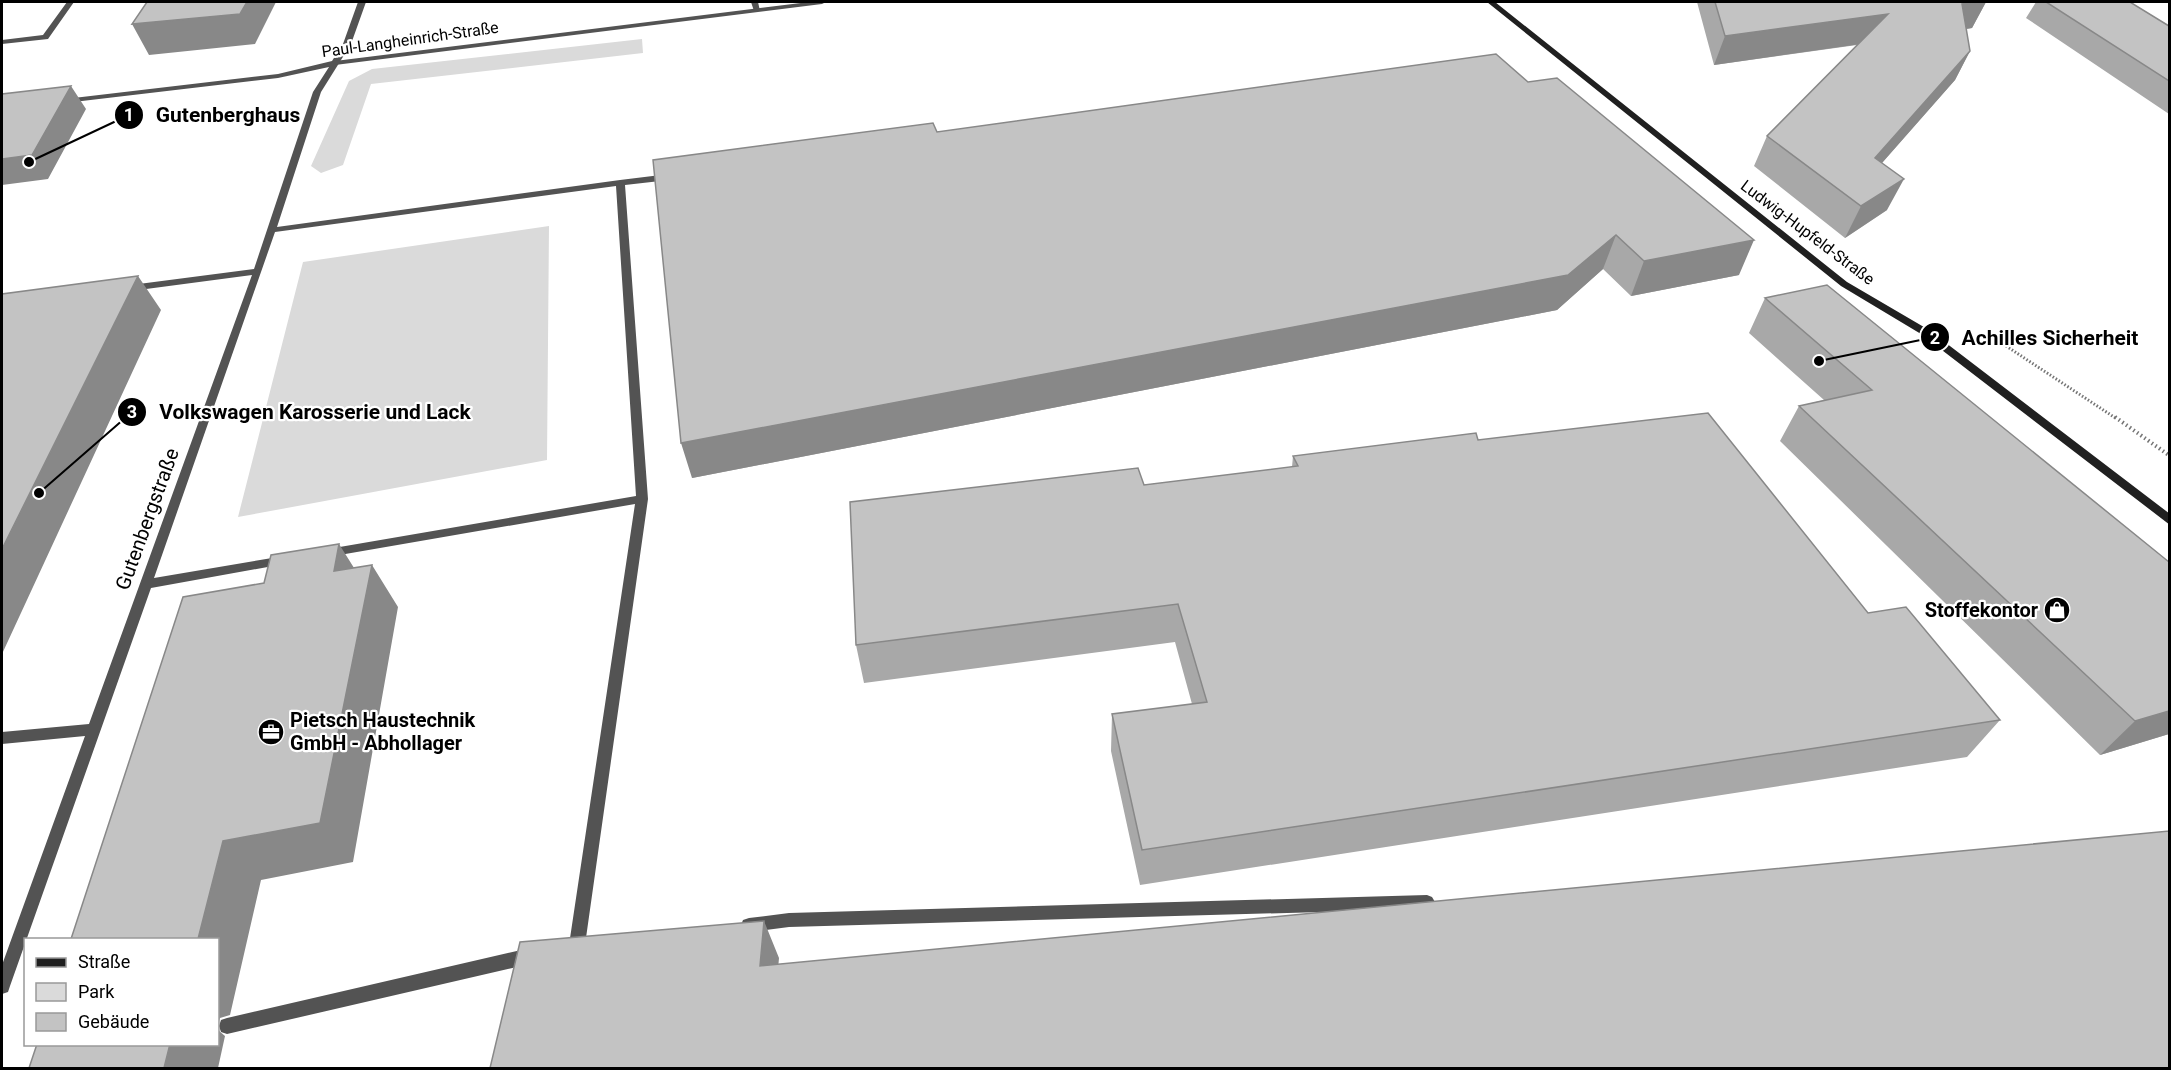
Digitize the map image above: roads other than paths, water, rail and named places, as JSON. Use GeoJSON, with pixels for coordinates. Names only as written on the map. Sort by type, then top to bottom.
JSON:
{"type":"FeatureCollection","features":[{"type":"Feature","properties":{"kind":"main road","name":"Ludwig-Hupfeld-Straße"},"geometry":{"type":"LineString","coordinates":[[1491,2],[1844,284],[1925,332],[2169,521]]}},
{"type":"Feature","properties":{"kind":"street"},"geometry":{"type":"LineString","coordinates":[[2,42],[45,37],[70,2]]}},
{"type":"Feature","properties":{"kind":"street","name":"Gutenbergstraße"},"geometry":{"type":"LineString","coordinates":[[2,986],[258,271],[317,92],[347,44],[362,2]]}},
{"type":"Feature","properties":{"kind":"street","name":"Paul-Langheinrich-Straße"},"geometry":{"type":"LineString","coordinates":[[59,102],[278,76],[335,63],[756,5],[822,2]]}},
{"type":"Feature","properties":{"kind":"street"},"geometry":{"type":"LineString","coordinates":[[272,230],[673,177]]}},
{"type":"Feature","properties":{"kind":"street"},"geometry":{"type":"LineString","coordinates":[[577,946],[642,499],[620,183]]}},
{"type":"Feature","properties":{"kind":"street"},"geometry":{"type":"LineString","coordinates":[[124,289],[258,271]]}},
{"type":"Feature","properties":{"kind":"street"},"geometry":{"type":"LineString","coordinates":[[311,556],[642,499]]}},
{"type":"Feature","properties":{"kind":"street"},"geometry":{"type":"LineString","coordinates":[[146,584],[300,558]]}},
{"type":"Feature","properties":{"kind":"street"},"geometry":{"type":"LineString","coordinates":[[2,738],[94,729]]}},
{"type":"Feature","properties":{"kind":"street"},"geometry":{"type":"LineString","coordinates":[[730,927],[789,920],[1442,901]]}},
{"type":"Feature","properties":{"kind":"street"},"geometry":{"type":"LineString","coordinates":[[227,1026],[542,953]]}},
{"type":"Feature","properties":{"kind":"place","name":"Gutenberghaus"},"geometry":{"type":"Point","coordinates":[29,162]}},
{"type":"Feature","properties":{"kind":"place","name":"Achilles Sicherheit"},"geometry":{"type":"Point","coordinates":[1819,361]}},
{"type":"Feature","properties":{"kind":"place","name":"Volkswagen Karosserie und Lack"},"geometry":{"type":"Point","coordinates":[39,493]}},
{"type":"Feature","properties":{"kind":"place","name":"Stoffekontor"},"geometry":{"type":"Point","coordinates":[2057,610]}},
{"type":"Feature","properties":{"kind":"place","name":"Pietsch Haustechnik GmbH - Abhollager"},"geometry":{"type":"Point","coordinates":[271,732]}}]}
